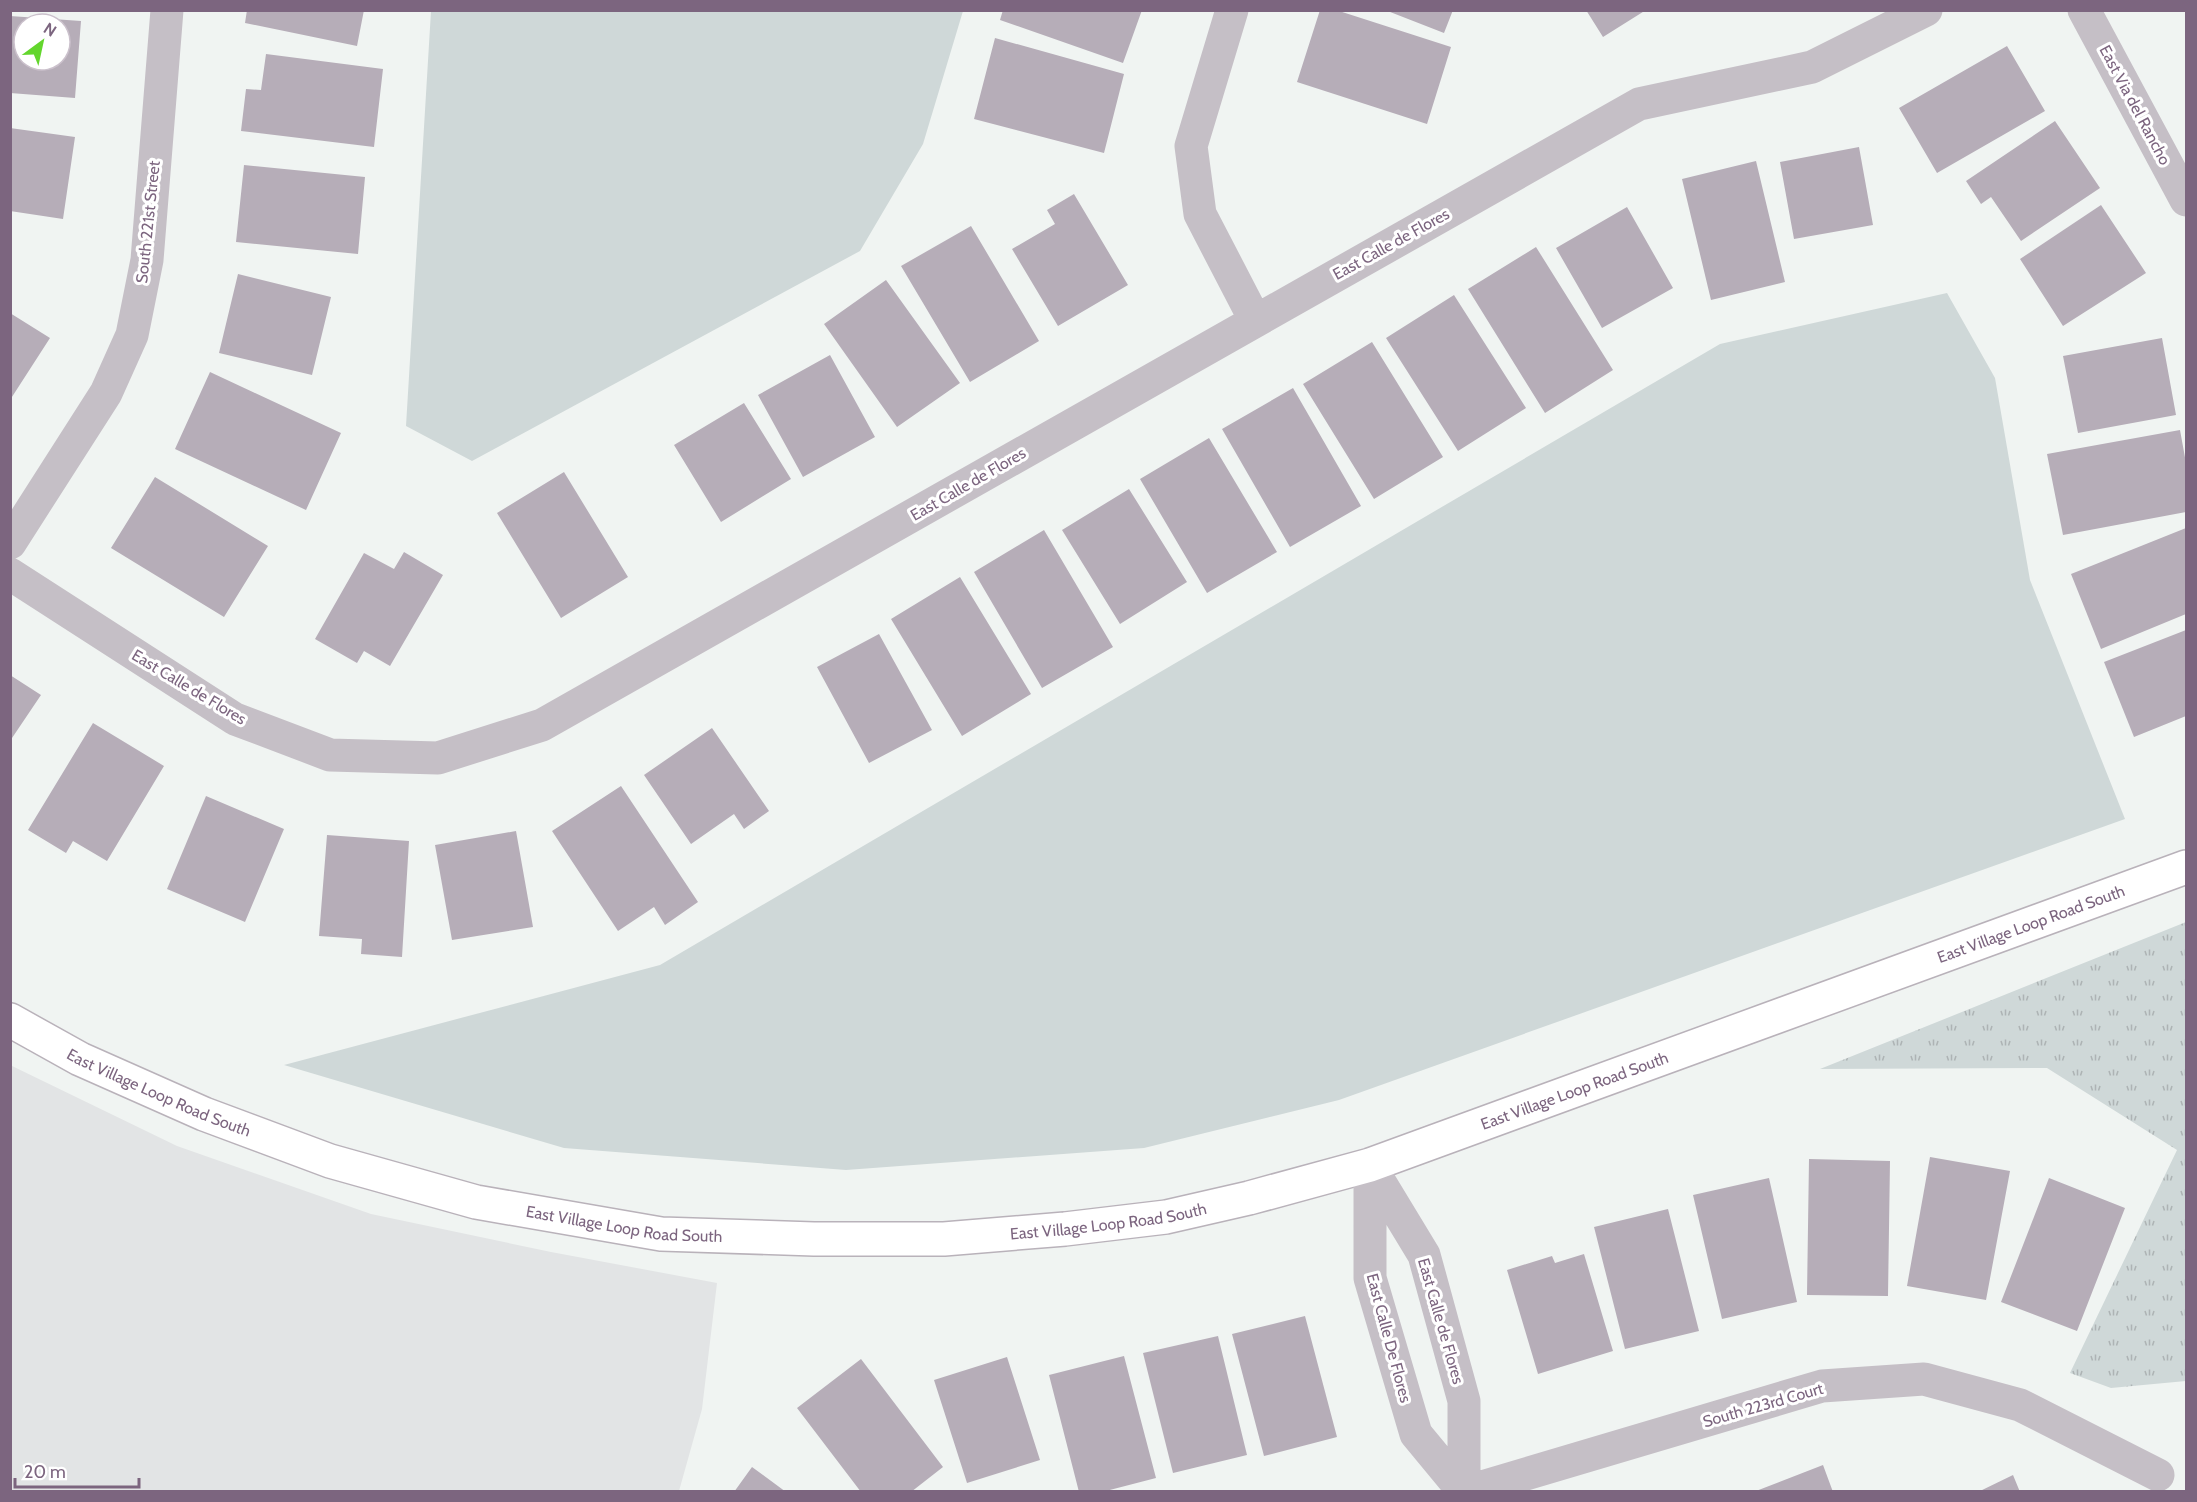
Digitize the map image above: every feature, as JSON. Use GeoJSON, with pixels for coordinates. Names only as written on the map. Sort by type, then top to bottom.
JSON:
{"type":"FeatureCollection","features":[{"type":"Feature","properties":{"kind":"street","name":"South 221st Street"},"geometry":{"type":"LineString","coordinates":[[10,543],[106,393],[132,335],[147,260],[167,10]]}},
{"type":"Feature","properties":{"kind":"street"},"geometry":{"type":"LineString","coordinates":[[1232,10],[1191,146],[1200,214],[1255,320]]}},
{"type":"Feature","properties":{"kind":"street","name":"East Calle de Flores"},"geometry":{"type":"LineString","coordinates":[[10,574],[235,719],[330,755],[438,758],[542,725],[1639,104],[1812,67],[1926,10]]}},
{"type":"Feature","properties":{"kind":"street","name":"East Via del Rancho"},"geometry":{"type":"LineString","coordinates":[[2084,10],[2187,200]]}},
{"type":"Feature","properties":{"kind":"street","name":"East Village Loop Road South"},"geometry":{"type":"LineString","coordinates":[[10,1020],[80,1059],[204,1114],[330,1161],[476,1202],[661,1234],[814,1239],[944,1239],[1065,1229],[1166,1217],[1249,1198],[1370,1165],[2187,867]]}},
{"type":"Feature","properties":{"kind":"street","name":"East Calle de Flores"},"geometry":{"type":"LineString","coordinates":[[1370,1165],[1424,1256],[1464,1401],[1465,1491]]}},
{"type":"Feature","properties":{"kind":"street","name":"East Calle De Flores"},"geometry":{"type":"LineString","coordinates":[[1370,1165],[1370,1278],[1373,1289],[1416,1434],[1465,1491]]}},
{"type":"Feature","properties":{"kind":"street","name":"South 223rd Court"},"geometry":{"type":"LineString","coordinates":[[1465,1491],[1822,1386],[1924,1379],[2020,1405],[2158,1475]]}},
{"type":"Feature","properties":{"kind":"shaded area"},"geometry":{"type":"Polygon","coordinates":[[[10,1065],[177,1146],[371,1214],[551,1252],[717,1283],[702,1409],[679,1491],[11,1491],[10,1065]]]}},
{"type":"Feature","properties":{"kind":"green space"},"geometry":{"type":"Polygon","coordinates":[[[431,10],[963,11],[923,144],[860,251],[472,461],[406,426],[431,10]]]}},
{"type":"Feature","properties":{"kind":"green space"},"geometry":{"type":"Polygon","coordinates":[[[1947,293],[1995,378],[2030,580],[2125,819],[1339,1100],[1144,1148],[846,1170],[564,1148],[284,1065],[660,965],[1720,344],[1947,293]]]}},
{"type":"Feature","properties":{"kind":"green space"},"geometry":{"type":"Polygon","coordinates":[[[2186,922],[2186,1381],[2111,1388],[2070,1373],[2177,1150],[2047,1068],[1820,1069],[2186,922]]]}},
{"type":"Feature","properties":{"kind":"building"},"geometry":{"type":"Polygon","coordinates":[[[247,10],[364,10],[357,46],[245,23],[247,10]]]}},
{"type":"Feature","properties":{"kind":"building"},"geometry":{"type":"Polygon","coordinates":[[[1003,10],[1142,10],[1123,63],[1000,20],[1003,10]]]}},
{"type":"Feature","properties":{"kind":"building"},"geometry":{"type":"Polygon","coordinates":[[[1320,10],[1336,10],[1451,47],[1427,124],[1297,82],[1320,10]]]}},
{"type":"Feature","properties":{"kind":"building"},"geometry":{"type":"Polygon","coordinates":[[[1385,10],[1453,10],[1444,33],[1385,10]]]}},
{"type":"Feature","properties":{"kind":"building"},"geometry":{"type":"Polygon","coordinates":[[[1586,10],[1646,10],[1603,37],[1586,10]]]}},
{"type":"Feature","properties":{"kind":"building"},"geometry":{"type":"Polygon","coordinates":[[[10,16],[12,16],[12,72],[72,72],[72,20],[81,21],[75,98],[10,93],[10,16]]]}},
{"type":"Feature","properties":{"kind":"building"},"geometry":{"type":"Polygon","coordinates":[[[995,38],[1124,74],[1104,153],[974,119],[995,38]]]}},
{"type":"Feature","properties":{"kind":"building"},"geometry":{"type":"Polygon","coordinates":[[[2007,46],[2045,111],[1937,173],[1899,108],[2007,46]]]}},
{"type":"Feature","properties":{"kind":"building"},"geometry":{"type":"Polygon","coordinates":[[[266,54],[383,69],[374,147],[241,131],[246,89],[261,90],[266,54]]]}},
{"type":"Feature","properties":{"kind":"building"},"geometry":{"type":"Polygon","coordinates":[[[2055,121],[2100,188],[2021,241],[1991,197],[1981,204],[1966,181],[2055,121]]]}},
{"type":"Feature","properties":{"kind":"building"},"geometry":{"type":"Polygon","coordinates":[[[10,128],[75,137],[63,219],[10,211],[10,128]]]}},
{"type":"Feature","properties":{"kind":"building"},"geometry":{"type":"Polygon","coordinates":[[[1859,147],[1873,225],[1794,239],[1780,162],[1859,147]]]}},
{"type":"Feature","properties":{"kind":"building"},"geometry":{"type":"Polygon","coordinates":[[[1756,161],[1785,282],[1711,300],[1682,179],[1756,161]]]}},
{"type":"Feature","properties":{"kind":"building"},"geometry":{"type":"Polygon","coordinates":[[[244,165],[365,177],[358,254],[236,242],[244,165]]]}},
{"type":"Feature","properties":{"kind":"building"},"geometry":{"type":"Polygon","coordinates":[[[1074,194],[1128,285],[1058,326],[1012,249],[1055,224],[1047,210],[1074,194]]]}},
{"type":"Feature","properties":{"kind":"building"},"geometry":{"type":"Polygon","coordinates":[[[2101,205],[2146,273],[2063,326],[2020,259],[2101,205]]]}},
{"type":"Feature","properties":{"kind":"building"},"geometry":{"type":"Polygon","coordinates":[[[1627,207],[1673,288],[1602,328],[1556,248],[1627,207]]]}},
{"type":"Feature","properties":{"kind":"building"},"geometry":{"type":"Polygon","coordinates":[[[971,226],[1039,341],[970,382],[901,266],[971,226]]]}},
{"type":"Feature","properties":{"kind":"building"},"geometry":{"type":"Polygon","coordinates":[[[1536,247],[1613,370],[1545,413],[1468,289],[1536,247]]]}},
{"type":"Feature","properties":{"kind":"building"},"geometry":{"type":"Polygon","coordinates":[[[238,274],[331,297],[312,375],[219,353],[238,274]]]}},
{"type":"Feature","properties":{"kind":"building"},"geometry":{"type":"Polygon","coordinates":[[[886,280],[960,383],[897,427],[824,324],[886,280]]]}},
{"type":"Feature","properties":{"kind":"building"},"geometry":{"type":"Polygon","coordinates":[[[1454,295],[1526,408],[1458,451],[1386,338],[1454,295]]]}},
{"type":"Feature","properties":{"kind":"building"},"geometry":{"type":"Polygon","coordinates":[[[10,313],[50,338],[10,400],[10,313]]]}},
{"type":"Feature","properties":{"kind":"building"},"geometry":{"type":"Polygon","coordinates":[[[2162,338],[2176,415],[2078,433],[2063,356],[2162,338]]]}},
{"type":"Feature","properties":{"kind":"building"},"geometry":{"type":"Polygon","coordinates":[[[1372,342],[1443,457],[1374,499],[1303,384],[1372,342]]]}},
{"type":"Feature","properties":{"kind":"building"},"geometry":{"type":"Polygon","coordinates":[[[830,355],[875,437],[803,477],[758,395],[830,355]]]}},
{"type":"Feature","properties":{"kind":"building"},"geometry":{"type":"Polygon","coordinates":[[[210,372],[341,433],[306,510],[175,449],[210,372]]]}},
{"type":"Feature","properties":{"kind":"building"},"geometry":{"type":"Polygon","coordinates":[[[1293,388],[1361,506],[1290,547],[1222,429],[1293,388]]]}},
{"type":"Feature","properties":{"kind":"building"},"geometry":{"type":"Polygon","coordinates":[[[744,403],[791,479],[721,522],[674,445],[744,403]]]}},
{"type":"Feature","properties":{"kind":"building"},"geometry":{"type":"Polygon","coordinates":[[[2180,430],[2186,463],[2186,512],[2063,535],[2047,454],[2180,430]]]}},
{"type":"Feature","properties":{"kind":"building"},"geometry":{"type":"Polygon","coordinates":[[[1209,438],[1277,552],[1207,593],[1140,479],[1209,438]]]}},
{"type":"Feature","properties":{"kind":"building"},"geometry":{"type":"Polygon","coordinates":[[[564,472],[628,577],[561,618],[497,513],[564,472]]]}},
{"type":"Feature","properties":{"kind":"building"},"geometry":{"type":"Polygon","coordinates":[[[155,477],[268,546],[224,617],[111,548],[155,477]]]}},
{"type":"Feature","properties":{"kind":"building"},"geometry":{"type":"Polygon","coordinates":[[[1129,489],[1187,582],[1120,624],[1062,530],[1129,489]]]}},
{"type":"Feature","properties":{"kind":"building"},"geometry":{"type":"Polygon","coordinates":[[[2186,528],[2186,614],[2101,649],[2071,574],[2186,528]]]}},
{"type":"Feature","properties":{"kind":"building"},"geometry":{"type":"Polygon","coordinates":[[[1044,530],[1113,647],[1042,688],[974,572],[1044,530]]]}},
{"type":"Feature","properties":{"kind":"building"},"geometry":{"type":"Polygon","coordinates":[[[404,552],[443,575],[390,666],[364,651],[357,663],[315,639],[364,553],[394,569],[404,552]]]}},
{"type":"Feature","properties":{"kind":"building"},"geometry":{"type":"Polygon","coordinates":[[[960,577],[1031,694],[962,736],[891,619],[960,577]]]}},
{"type":"Feature","properties":{"kind":"building"},"geometry":{"type":"Polygon","coordinates":[[[2186,630],[2186,716],[2134,737],[2104,662],[2186,630]]]}},
{"type":"Feature","properties":{"kind":"building"},"geometry":{"type":"Polygon","coordinates":[[[879,634],[932,730],[869,763],[817,667],[879,634]]]}},
{"type":"Feature","properties":{"kind":"building"},"geometry":{"type":"Polygon","coordinates":[[[10,675],[41,695],[10,741],[10,675]]]}},
{"type":"Feature","properties":{"kind":"building"},"geometry":{"type":"Polygon","coordinates":[[[93,723],[164,766],[107,861],[73,841],[66,853],[28,830],[93,723]]]}},
{"type":"Feature","properties":{"kind":"building"},"geometry":{"type":"Polygon","coordinates":[[[712,728],[769,811],[744,829],[734,814],[691,844],[644,775],[712,728]]]}},
{"type":"Feature","properties":{"kind":"building"},"geometry":{"type":"Polygon","coordinates":[[[621,786],[698,902],[665,925],[654,907],[618,931],[552,831],[621,786]]]}},
{"type":"Feature","properties":{"kind":"building"},"geometry":{"type":"Polygon","coordinates":[[[206,796],[284,829],[245,922],[167,889],[206,796]]]}},
{"type":"Feature","properties":{"kind":"building"},"geometry":{"type":"Polygon","coordinates":[[[516,831],[533,927],[452,940],[435,845],[516,831]]]}},
{"type":"Feature","properties":{"kind":"building"},"geometry":{"type":"Polygon","coordinates":[[[327,835],[409,841],[402,957],[361,954],[362,939],[319,936],[327,835]]]}},
{"type":"Feature","properties":{"kind":"building"},"geometry":{"type":"Polygon","coordinates":[[[1930,1157],[2010,1171],[1986,1300],[1907,1286],[1930,1157]]]}},
{"type":"Feature","properties":{"kind":"building"},"geometry":{"type":"Polygon","coordinates":[[[1809,1159],[1890,1161],[1888,1296],[1807,1295],[1809,1159]]]}},
{"type":"Feature","properties":{"kind":"building"},"geometry":{"type":"Polygon","coordinates":[[[1769,1178],[1797,1302],[1722,1319],[1693,1195],[1769,1178]]]}},
{"type":"Feature","properties":{"kind":"building"},"geometry":{"type":"Polygon","coordinates":[[[2049,1178],[2125,1208],[2077,1331],[2001,1302],[2049,1178]]]}},
{"type":"Feature","properties":{"kind":"building"},"geometry":{"type":"Polygon","coordinates":[[[1668,1209],[1699,1331],[1625,1349],[1594,1227],[1668,1209]]]}},
{"type":"Feature","properties":{"kind":"building"},"geometry":{"type":"Polygon","coordinates":[[[1584,1254],[1613,1351],[1538,1374],[1507,1270],[1552,1256],[1555,1263],[1584,1254]]]}},
{"type":"Feature","properties":{"kind":"building"},"geometry":{"type":"Polygon","coordinates":[[[1305,1316],[1337,1437],[1264,1456],[1232,1334],[1305,1316]]]}},
{"type":"Feature","properties":{"kind":"building"},"geometry":{"type":"Polygon","coordinates":[[[1218,1336],[1247,1455],[1173,1473],[1143,1353],[1218,1336]]]}},
{"type":"Feature","properties":{"kind":"building"},"geometry":{"type":"Polygon","coordinates":[[[1124,1356],[1156,1478],[1102,1492],[1079,1492],[1049,1375],[1124,1356]]]}},
{"type":"Feature","properties":{"kind":"building"},"geometry":{"type":"Polygon","coordinates":[[[1007,1357],[1040,1460],[967,1483],[934,1380],[1007,1357]]]}},
{"type":"Feature","properties":{"kind":"building"},"geometry":{"type":"Polygon","coordinates":[[[861,1359],[943,1467],[911,1492],[861,1492],[797,1408],[861,1359]]]}},
{"type":"Feature","properties":{"kind":"building"},"geometry":{"type":"Polygon","coordinates":[[[1823,1465],[1833,1492],[1756,1492],[1756,1491],[1823,1465]]]}},
{"type":"Feature","properties":{"kind":"building"},"geometry":{"type":"Polygon","coordinates":[[[752,1467],[786,1492],[734,1492],[752,1467]]]}},
{"type":"Feature","properties":{"kind":"building"},"geometry":{"type":"Polygon","coordinates":[[[2013,1475],[2020,1492],[1978,1492],[2013,1475]]]}}]}
